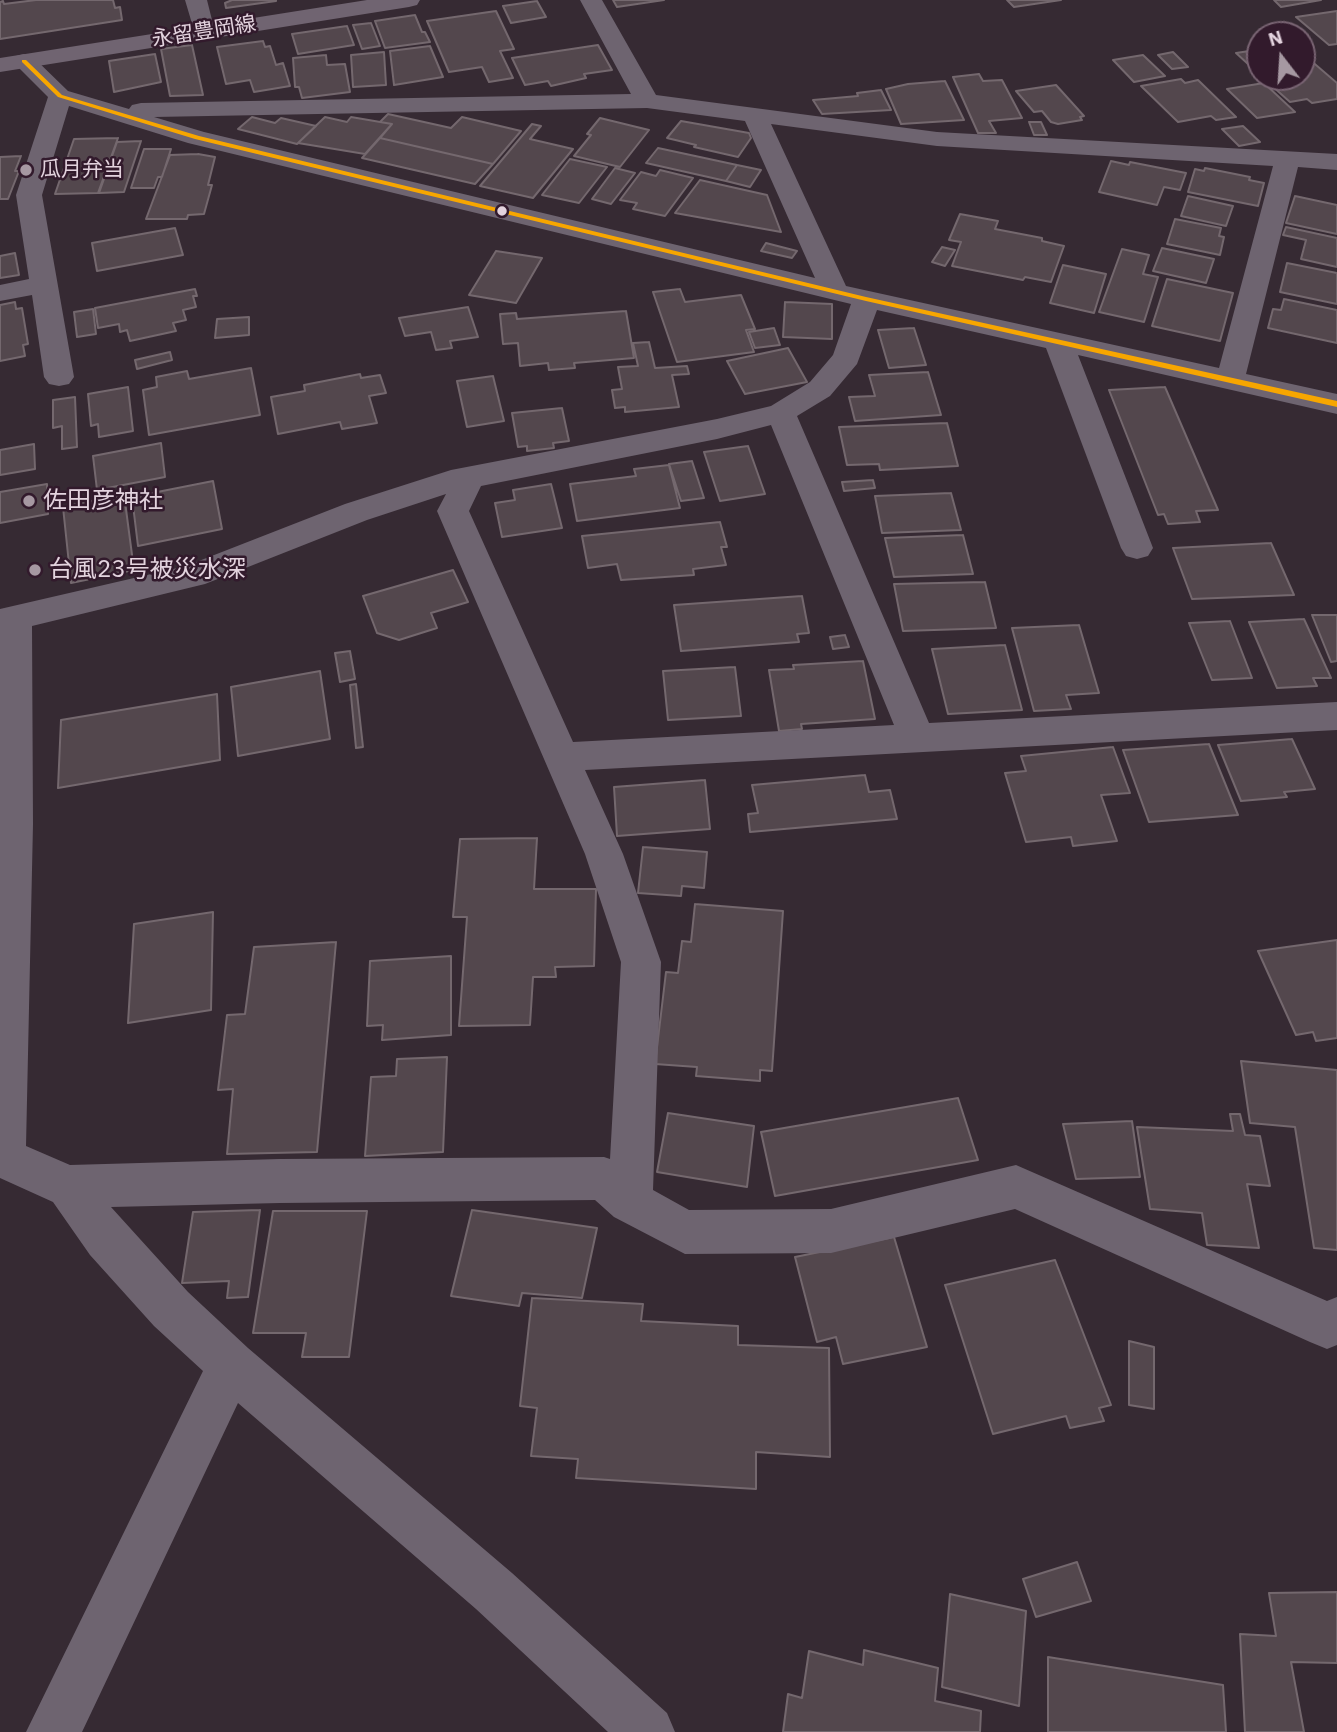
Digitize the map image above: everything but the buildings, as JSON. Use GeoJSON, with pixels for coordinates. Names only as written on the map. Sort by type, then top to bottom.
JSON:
{"type":"FeatureCollection","features":[{"type":"Feature","properties":{"kind":"main road","name":"永留豊岡線"},"geometry":{"type":"LineString","coordinates":[[0,65],[409,0]]}},
{"type":"Feature","properties":{"kind":"street"},"geometry":{"type":"LineString","coordinates":[[196,0],[204,32]]}},
{"type":"Feature","properties":{"kind":"street"},"geometry":{"type":"LineString","coordinates":[[591,0],[647,101]]}},
{"type":"Feature","properties":{"kind":"street"},"geometry":{"type":"LineString","coordinates":[[24,61],[60,96],[101,111],[197,138],[835,292],[1337,404]]}},
{"type":"Feature","properties":{"kind":"street"},"geometry":{"type":"LineString","coordinates":[[59,377],[29,195],[60,96]]}},
{"type":"Feature","properties":{"kind":"street"},"geometry":{"type":"LineString","coordinates":[[101,111],[647,101],[937,139],[1337,162]]}},
{"type":"Feature","properties":{"kind":"street"},"geometry":{"type":"LineString","coordinates":[[754,115],[835,292]]}},
{"type":"Feature","properties":{"kind":"street"},"geometry":{"type":"LineString","coordinates":[[1230,380],[1287,159]]}},
{"type":"Feature","properties":{"kind":"street"},"geometry":{"type":"LineString","coordinates":[[0,293],[44,284]]}},
{"type":"Feature","properties":{"kind":"street"},"geometry":{"type":"LineString","coordinates":[[866,299],[847,358],[820,389],[781,413],[717,429],[469,478],[356,512],[193,576],[8,620],[14,824],[2,1156],[69,1187],[280,1181],[604,1178],[630,1202],[685,1233],[831,1231],[1016,1187],[1327,1325],[1337,1321]]}},
{"type":"Feature","properties":{"kind":"street"},"geometry":{"type":"LineString","coordinates":[[1058,341],[1137,548]]}},
{"type":"Feature","properties":{"kind":"street"},"geometry":{"type":"LineString","coordinates":[[781,413],[916,736]]}},
{"type":"Feature","properties":{"kind":"street"},"geometry":{"type":"LineString","coordinates":[[469,478],[453,511],[604,854],[641,962],[630,1202]]}},
{"type":"Feature","properties":{"kind":"street"},"geometry":{"type":"LineString","coordinates":[[562,757],[916,736],[1337,716]]}},
{"type":"Feature","properties":{"kind":"street"},"geometry":{"type":"LineString","coordinates":[[69,1187],[106,1239],[149,1287],[231,1365],[494,1591],[648,1732]]}},
{"type":"Feature","properties":{"kind":"street"},"geometry":{"type":"LineString","coordinates":[[53,1732],[231,1365]]}},
{"type":"Feature","properties":{"kind":"transit line"},"geometry":{"type":"LineString","coordinates":[[24,61],[60,96],[197,138],[866,299],[1337,404]]}},
{"type":"Feature","properties":{"kind":"place","name":"瓜月弁当"},"geometry":{"type":"Point","coordinates":[26,170]}},
{"type":"Feature","properties":{"kind":"place","name":"佐田彦神社"},"geometry":{"type":"Point","coordinates":[29,501]}},
{"type":"Feature","properties":{"kind":"place","name":"台風23号被災水深"},"geometry":{"type":"Point","coordinates":[35,570]}}]}
